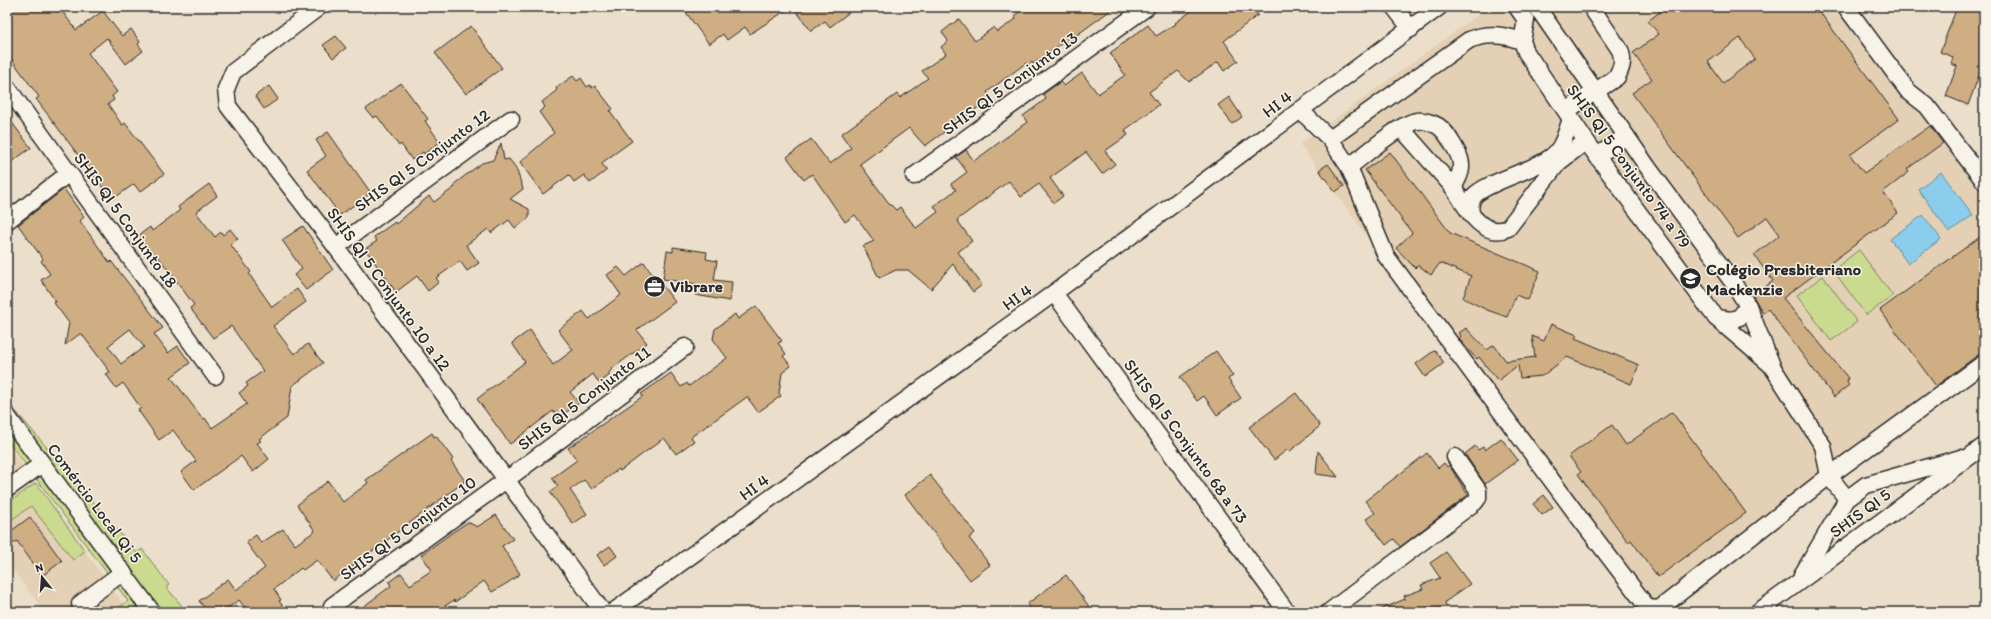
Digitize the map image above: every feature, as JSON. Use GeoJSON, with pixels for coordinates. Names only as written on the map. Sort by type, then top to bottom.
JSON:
{"type":"FeatureCollection","features":[{"type":"Feature","properties":{"kind":"street","name":"SHIS QI 5 Conjunto 10 a 12"},"geometry":{"type":"LineString","coordinates":[[320,7],[233,72],[229,79],[226,97],[228,106],[336,247],[603,612]]}},
{"type":"Feature","properties":{"kind":"street","name":"SHIS QI 5 Conjunto 13"},"geometry":{"type":"LineString","coordinates":[[914,176],[1147,7]]}},
{"type":"Feature","properties":{"kind":"street"},"geometry":{"type":"LineString","coordinates":[[1394,7],[1410,29]]}},
{"type":"Feature","properties":{"kind":"street","name":"HI 4"},"geometry":{"type":"LineString","coordinates":[[613,612],[1054,293],[1439,7]]}},
{"type":"Feature","properties":{"kind":"street"},"geometry":{"type":"LineString","coordinates":[[1846,7],[1908,91],[1927,106],[1984,181]]}},
{"type":"Feature","properties":{"kind":"street"},"geometry":{"type":"LineString","coordinates":[[1330,139],[1469,40],[1479,36],[1507,35],[1522,41],[1521,13],[1540,8]]}},
{"type":"Feature","properties":{"kind":"street","name":"SHIS QI 5 Conjunto 74 a 79"},"geometry":{"type":"LineString","coordinates":[[1540,8],[1626,136],[1732,281],[1748,306],[1773,368],[1823,446],[1847,465],[1866,485]]}},
{"type":"Feature","properties":{"kind":"street"},"geometry":{"type":"LineString","coordinates":[[1401,128],[1453,186],[1471,214],[1482,226],[1500,231],[1508,228],[1554,160],[1563,141],[1568,115],[1595,91],[1617,77],[1623,58],[1620,50],[1593,8]]}},
{"type":"Feature","properties":{"kind":"street","name":"SHIS QI 5 Conjunto 74 a 79"},"geometry":{"type":"LineString","coordinates":[[1522,41],[1526,52],[1586,141],[1716,318],[1773,368]]}},
{"type":"Feature","properties":{"kind":"street","name":"SHIS QI 5 Conjunto 18"},"geometry":{"type":"LineString","coordinates":[[7,86],[215,376]]}},
{"type":"Feature","properties":{"kind":"street"},"geometry":{"type":"LineString","coordinates":[[1300,110],[1330,139],[1349,167],[1386,256],[1578,516],[1648,608],[1659,609],[1829,476],[1847,465],[1984,363]]}},
{"type":"Feature","properties":{"kind":"street","name":"SHIS QI 5 Conjunto 12"},"geometry":{"type":"LineString","coordinates":[[336,247],[511,119]]}},
{"type":"Feature","properties":{"kind":"street"},"geometry":{"type":"LineString","coordinates":[[1349,167],[1401,128],[1417,121],[1425,122],[1438,126],[1448,136],[1460,157],[1463,166],[1460,176],[1453,186]]}},
{"type":"Feature","properties":{"kind":"street"},"geometry":{"type":"LineString","coordinates":[[1597,156],[1626,136]]}},
{"type":"Feature","properties":{"kind":"street"},"geometry":{"type":"LineString","coordinates":[[1471,214],[1470,205],[1474,196],[1494,184],[1554,160],[1586,141]]}},
{"type":"Feature","properties":{"kind":"street"},"geometry":{"type":"LineString","coordinates":[[7,221],[69,173]]}},
{"type":"Feature","properties":{"kind":"street","name":"SHIS QI 5 Conjunto 68 a 73"},"geometry":{"type":"LineString","coordinates":[[1054,293],[1287,612]]}},
{"type":"Feature","properties":{"kind":"street"},"geometry":{"type":"LineString","coordinates":[[1716,318],[1731,320],[1740,317],[1748,306]]}},
{"type":"Feature","properties":{"kind":"street","name":"SHIS QI 5 Conjunto 11"},"geometry":{"type":"LineString","coordinates":[[506,480],[685,346]]}},
{"type":"Feature","properties":{"kind":"street","name":"Comércio Local Qi 5"},"geometry":{"type":"LineString","coordinates":[[7,416],[152,612]]}},
{"type":"Feature","properties":{"kind":"street","name":"SHIS QI 5 Conjunto 74 a 79"},"geometry":{"type":"LineString","coordinates":[[1823,446],[1829,476],[1847,499]]}},
{"type":"Feature","properties":{"kind":"street"},"geometry":{"type":"LineString","coordinates":[[1798,581],[1847,499],[1866,485],[1978,450]]}},
{"type":"Feature","properties":{"kind":"street","name":"SHIS QI 5"},"geometry":{"type":"LineString","coordinates":[[1758,612],[1798,581],[1978,450]]}},
{"type":"Feature","properties":{"kind":"street"},"geometry":{"type":"LineString","coordinates":[[1329,612],[1475,502],[1478,498],[1478,490],[1455,458]]}},
{"type":"Feature","properties":{"kind":"street"},"geometry":{"type":"LineString","coordinates":[[7,489],[42,464]]}},
{"type":"Feature","properties":{"kind":"street","name":"SHIS QI 5 Conjunto 10"},"geometry":{"type":"LineString","coordinates":[[332,606],[506,480]]}},
{"type":"Feature","properties":{"kind":"street"},"geometry":{"type":"LineString","coordinates":[[80,604],[123,572]]}},
{"type":"Feature","properties":{"kind":"shaded area","name":"Colégio Presbiteriano Mackenzie"},"geometry":{"type":"Polygon","coordinates":[[[1489,7],[1854,7],[1984,186],[1984,372],[1641,612],[1300,144],[1489,7]]]}},
{"type":"Feature","properties":{"kind":"shaded area"},"geometry":{"type":"Polygon","coordinates":[[[7,444],[129,612],[45,612],[7,562],[7,444]]]}},
{"type":"Feature","properties":{"kind":"green space"},"geometry":{"type":"Polygon","coordinates":[[[1859,250],[1893,296],[1866,315],[1833,270],[1859,250]]]}},
{"type":"Feature","properties":{"kind":"green space"},"geometry":{"type":"Polygon","coordinates":[[[1823,276],[1857,322],[1831,341],[1797,295],[1823,276]]]}},
{"type":"Feature","properties":{"kind":"green space"},"geometry":{"type":"Polygon","coordinates":[[[7,401],[137,553],[142,549],[169,585],[166,587],[187,612],[112,612],[128,601],[7,440],[7,401]]]}},
{"type":"Feature","properties":{"kind":"green space"},"geometry":{"type":"Polygon","coordinates":[[[36,483],[85,551],[73,560],[31,506],[7,523],[7,504],[36,483]]]}},
{"type":"Feature","properties":{"kind":"water"},"geometry":{"type":"Polygon","coordinates":[[[1941,172],[1973,215],[1949,232],[1918,189],[1941,172]]]}},
{"type":"Feature","properties":{"kind":"water"},"geometry":{"type":"Polygon","coordinates":[[[1923,215],[1941,239],[1908,264],[1890,239],[1923,215]]]}},
{"type":"Feature","properties":{"kind":"building"},"geometry":{"type":"Polygon","coordinates":[[[7,7],[59,7],[76,30],[103,11],[122,36],[131,29],[140,42],[138,44],[143,51],[126,64],[107,38],[88,53],[117,92],[112,96],[114,100],[108,104],[122,125],[125,123],[164,174],[140,192],[134,184],[113,199],[105,187],[103,188],[36,99],[39,97],[7,53],[7,7]]]}},
{"type":"Feature","properties":{"kind":"building"},"geometry":{"type":"Polygon","coordinates":[[[682,7],[791,7],[750,34],[745,27],[727,40],[723,34],[709,44],[682,7]]]}},
{"type":"Feature","properties":{"kind":"building"},"geometry":{"type":"Polygon","coordinates":[[[793,7],[856,7],[830,27],[825,21],[811,31],[793,7]]]}},
{"type":"Feature","properties":{"kind":"building"},"geometry":{"type":"Polygon","coordinates":[[[1026,7],[1115,7],[1066,43],[1065,41],[1033,64],[1032,62],[1028,65],[1026,63],[987,92],[991,98],[925,146],[909,128],[860,164],[888,202],[896,210],[900,207],[916,228],[938,212],[934,206],[956,190],[951,184],[967,172],[956,157],[966,150],[974,161],[1027,122],[1023,116],[1046,99],[1043,94],[1060,82],[1064,86],[1082,73],[1098,94],[1125,75],[1110,53],[1148,25],[1156,36],[1176,24],[1175,23],[1190,12],[1186,7],[1252,7],[1258,15],[1224,41],[1238,61],[1224,71],[1218,62],[1189,82],[1178,71],[1149,92],[1159,105],[1125,130],[1128,135],[1105,151],[1115,164],[1102,174],[1086,152],[1050,178],[1063,196],[1054,203],[1039,184],[1021,197],[1009,181],[957,220],[972,241],[958,252],[982,285],[973,292],[953,264],[931,289],[908,270],[896,270],[879,278],[863,246],[874,241],[855,215],[845,222],[812,174],[804,180],[787,157],[811,139],[830,164],[851,148],[841,134],[897,94],[900,98],[928,78],[922,71],[946,54],[941,47],[948,41],[942,32],[959,19],[975,41],[994,27],[997,32],[1016,19],[1015,15],[1026,7]]]}},
{"type":"Feature","properties":{"kind":"building"},"geometry":{"type":"Polygon","coordinates":[[[1666,7],[1816,7],[1899,119],[1850,155],[1864,173],[1930,126],[1943,143],[1907,169],[1909,172],[1883,192],[1898,213],[1783,298],[1848,378],[1847,381],[1849,385],[1834,397],[1768,309],[1763,313],[1753,296],[1773,281],[1754,255],[1780,235],[1767,217],[1738,238],[1632,93],[1652,79],[1633,53],[1659,34],[1648,21],[1666,7]],[[1740,38],[1708,62],[1723,83],[1755,59],[1740,38]]]}},
{"type":"Feature","properties":{"kind":"building"},"geometry":{"type":"Polygon","coordinates":[[[1957,7],[1984,7],[1984,62],[1968,105],[1946,96],[1957,66],[1951,64],[1953,57],[1940,52],[1957,7]]]}},
{"type":"Feature","properties":{"kind":"building"},"geometry":{"type":"Polygon","coordinates":[[[471,26],[502,68],[466,94],[435,53],[471,26]]]}},
{"type":"Feature","properties":{"kind":"building"},"geometry":{"type":"Polygon","coordinates":[[[336,36],[346,48],[333,58],[323,45],[336,36]]]}},
{"type":"Feature","properties":{"kind":"building"},"geometry":{"type":"Polygon","coordinates":[[[573,76],[577,81],[581,78],[587,87],[590,85],[592,88],[595,86],[613,109],[610,111],[632,141],[603,162],[602,164],[607,170],[590,183],[584,175],[574,182],[569,175],[543,194],[520,162],[554,133],[539,112],[545,107],[542,102],[557,90],[556,88],[573,76]]]}},
{"type":"Feature","properties":{"kind":"building"},"geometry":{"type":"Polygon","coordinates":[[[401,83],[428,119],[425,121],[440,142],[424,154],[423,152],[412,160],[401,144],[399,146],[377,116],[373,118],[366,109],[401,83]]]}},
{"type":"Feature","properties":{"kind":"building"},"geometry":{"type":"Polygon","coordinates":[[[269,86],[278,99],[264,109],[255,96],[269,86]]]}},
{"type":"Feature","properties":{"kind":"building"},"geometry":{"type":"Polygon","coordinates":[[[1229,97],[1242,117],[1232,124],[1218,105],[1229,97]]]}},
{"type":"Feature","properties":{"kind":"building"},"geometry":{"type":"Polygon","coordinates":[[[7,116],[31,148],[7,165],[7,116]]]}},
{"type":"Feature","properties":{"kind":"building"},"geometry":{"type":"Polygon","coordinates":[[[328,132],[371,193],[340,215],[307,170],[326,156],[316,140],[328,132]]]}},
{"type":"Feature","properties":{"kind":"building"},"geometry":{"type":"Polygon","coordinates":[[[501,143],[504,160],[509,159],[516,168],[523,189],[510,199],[529,209],[529,218],[515,228],[509,220],[491,233],[488,229],[466,245],[479,263],[467,271],[460,261],[436,278],[439,282],[428,291],[417,276],[396,292],[365,249],[377,241],[374,237],[395,222],[396,224],[429,196],[434,202],[455,187],[453,185],[482,163],[493,160],[501,143]]]}},
{"type":"Feature","properties":{"kind":"building"},"geometry":{"type":"Polygon","coordinates":[[[1390,152],[1450,233],[1540,271],[1528,300],[1516,295],[1507,317],[1487,310],[1463,298],[1471,276],[1440,263],[1431,275],[1418,265],[1415,268],[1396,248],[1412,233],[1365,170],[1390,152]]]}},
{"type":"Feature","properties":{"kind":"building"},"geometry":{"type":"Polygon","coordinates":[[[1328,164],[1344,186],[1335,192],[1319,170],[1328,164]]]}},
{"type":"Feature","properties":{"kind":"building"},"geometry":{"type":"Polygon","coordinates":[[[209,184],[217,196],[196,212],[215,237],[221,232],[223,235],[230,229],[238,239],[230,244],[251,272],[249,274],[272,307],[297,289],[306,302],[273,326],[294,354],[308,344],[323,363],[292,386],[287,418],[259,439],[261,441],[257,443],[269,459],[253,472],[241,456],[194,490],[181,472],[196,461],[173,430],[159,440],[138,410],[141,408],[123,383],[116,388],[106,374],[110,372],[81,333],[65,345],[69,323],[54,303],[56,302],[41,280],[50,274],[41,261],[43,259],[18,225],[64,189],[84,217],[80,221],[110,263],[111,261],[163,328],[154,334],[168,353],[178,346],[190,363],[171,377],[203,419],[205,418],[212,428],[247,404],[239,393],[248,386],[246,383],[263,371],[231,326],[213,338],[190,308],[194,305],[175,279],[158,257],[155,260],[138,236],[150,227],[152,231],[180,210],[178,207],[209,184]],[[130,329],[108,346],[121,364],[144,347],[130,329]]]}},
{"type":"Feature","properties":{"kind":"building"},"geometry":{"type":"Polygon","coordinates":[[[303,226],[333,270],[306,290],[294,275],[302,269],[282,240],[303,226]]]}},
{"type":"Feature","properties":{"kind":"building"},"geometry":{"type":"Polygon","coordinates":[[[1984,234],[1984,354],[1978,355],[1936,386],[1880,310],[1984,234]]]}},
{"type":"Feature","properties":{"kind":"building"},"geometry":{"type":"Polygon","coordinates":[[[673,247],[707,252],[706,259],[717,261],[714,280],[732,282],[730,301],[695,295],[697,284],[663,279],[667,251],[673,252],[673,247]]]}},
{"type":"Feature","properties":{"kind":"building"},"geometry":{"type":"Polygon","coordinates":[[[644,262],[662,289],[662,285],[675,302],[637,330],[647,343],[613,368],[608,374],[610,375],[599,383],[593,374],[570,392],[579,403],[558,418],[553,411],[510,444],[477,399],[525,362],[512,343],[530,330],[553,365],[573,350],[558,330],[583,311],[589,319],[621,295],[607,275],[618,267],[626,276],[644,262]]]}},
{"type":"Feature","properties":{"kind":"building"},"geometry":{"type":"Polygon","coordinates":[[[756,306],[782,341],[778,343],[786,354],[783,356],[791,366],[782,373],[779,393],[781,396],[758,412],[747,397],[691,437],[694,441],[676,454],[664,438],[620,471],[619,469],[592,489],[584,480],[570,490],[587,514],[573,524],[550,492],[558,486],[552,478],[577,460],[568,448],[643,396],[641,394],[671,373],[681,387],[687,383],[689,386],[727,358],[713,339],[715,329],[735,314],[738,319],[756,306]]]}},
{"type":"Feature","properties":{"kind":"building"},"geometry":{"type":"Polygon","coordinates":[[[1551,324],[1577,335],[1575,338],[1639,365],[1631,384],[1567,357],[1542,376],[1520,378],[1518,365],[1498,381],[1479,357],[1477,359],[1459,339],[1461,336],[1459,333],[1466,328],[1487,350],[1494,345],[1506,361],[1535,357],[1532,336],[1544,341],[1551,324]]]}},
{"type":"Feature","properties":{"kind":"building"},"geometry":{"type":"Polygon","coordinates":[[[1435,350],[1444,363],[1425,377],[1416,364],[1435,350]]]}},
{"type":"Feature","properties":{"kind":"building"},"geometry":{"type":"Polygon","coordinates":[[[1216,351],[1233,376],[1228,379],[1241,398],[1217,415],[1204,396],[1197,401],[1180,377],[1216,351]]]}},
{"type":"Feature","properties":{"kind":"building"},"geometry":{"type":"Polygon","coordinates":[[[1296,393],[1320,426],[1289,452],[1287,450],[1274,460],[1249,427],[1296,393]]]}},
{"type":"Feature","properties":{"kind":"building"},"geometry":{"type":"Polygon","coordinates":[[[1672,412],[1746,513],[1658,577],[1631,540],[1628,542],[1578,474],[1581,472],[1569,456],[1612,425],[1626,445],[1672,412]]]}},
{"type":"Feature","properties":{"kind":"building"},"geometry":{"type":"Polygon","coordinates":[[[432,433],[434,437],[436,436],[453,459],[451,461],[465,481],[333,581],[317,560],[303,570],[301,568],[274,589],[281,600],[279,601],[287,612],[248,612],[239,600],[222,612],[208,612],[199,601],[228,579],[236,590],[265,568],[246,542],[256,535],[261,543],[283,529],[295,545],[315,531],[297,505],[328,481],[343,502],[368,483],[366,480],[432,433]]]}},
{"type":"Feature","properties":{"kind":"building"},"geometry":{"type":"Polygon","coordinates":[[[1501,438],[1518,460],[1485,484],[1465,454],[1475,446],[1478,450],[1483,447],[1485,450],[1501,438]]]}},
{"type":"Feature","properties":{"kind":"building"},"geometry":{"type":"Polygon","coordinates":[[[1318,451],[1338,477],[1316,474],[1318,451]]]}},
{"type":"Feature","properties":{"kind":"building"},"geometry":{"type":"Polygon","coordinates":[[[1427,453],[1438,468],[1444,463],[1447,467],[1449,465],[1468,495],[1400,547],[1394,539],[1386,545],[1366,519],[1375,513],[1365,501],[1427,453]]]}},
{"type":"Feature","properties":{"kind":"building"},"geometry":{"type":"Polygon","coordinates":[[[930,475],[975,533],[969,538],[990,565],[970,580],[905,495],[930,475]]]}},
{"type":"Feature","properties":{"kind":"building"},"geometry":{"type":"Polygon","coordinates":[[[1544,495],[1553,507],[1542,515],[1533,504],[1544,495]]]}},
{"type":"Feature","properties":{"kind":"building"},"geometry":{"type":"Polygon","coordinates":[[[496,515],[513,539],[502,546],[520,574],[509,582],[492,592],[484,581],[455,602],[454,600],[436,612],[356,612],[391,586],[389,582],[401,573],[410,585],[432,570],[421,555],[453,532],[468,522],[477,527],[496,515]]]}},
{"type":"Feature","properties":{"kind":"building"},"geometry":{"type":"Polygon","coordinates":[[[30,517],[62,561],[42,576],[17,541],[7,548],[7,534],[30,517]]]}},
{"type":"Feature","properties":{"kind":"building"},"geometry":{"type":"Polygon","coordinates":[[[610,546],[617,556],[604,565],[597,555],[610,546]]]}},
{"type":"Feature","properties":{"kind":"building"},"geometry":{"type":"Polygon","coordinates":[[[1446,552],[1470,584],[1445,602],[1446,606],[1434,610],[1432,606],[1415,612],[1375,612],[1405,599],[1404,596],[1423,589],[1421,585],[1440,578],[1430,563],[1446,552]]]}},
{"type":"Feature","properties":{"kind":"building"},"geometry":{"type":"Polygon","coordinates":[[[1066,575],[1093,612],[1033,612],[1027,604],[1066,575]]]}},
{"type":"Feature","properties":{"kind":"place","name":"Colégio Presbiteriano Mackenzie"},"geometry":{"type":"Point","coordinates":[1691,279]}},
{"type":"Feature","properties":{"kind":"place","name":"Vibrare"},"geometry":{"type":"Point","coordinates":[655,286]}}]}
